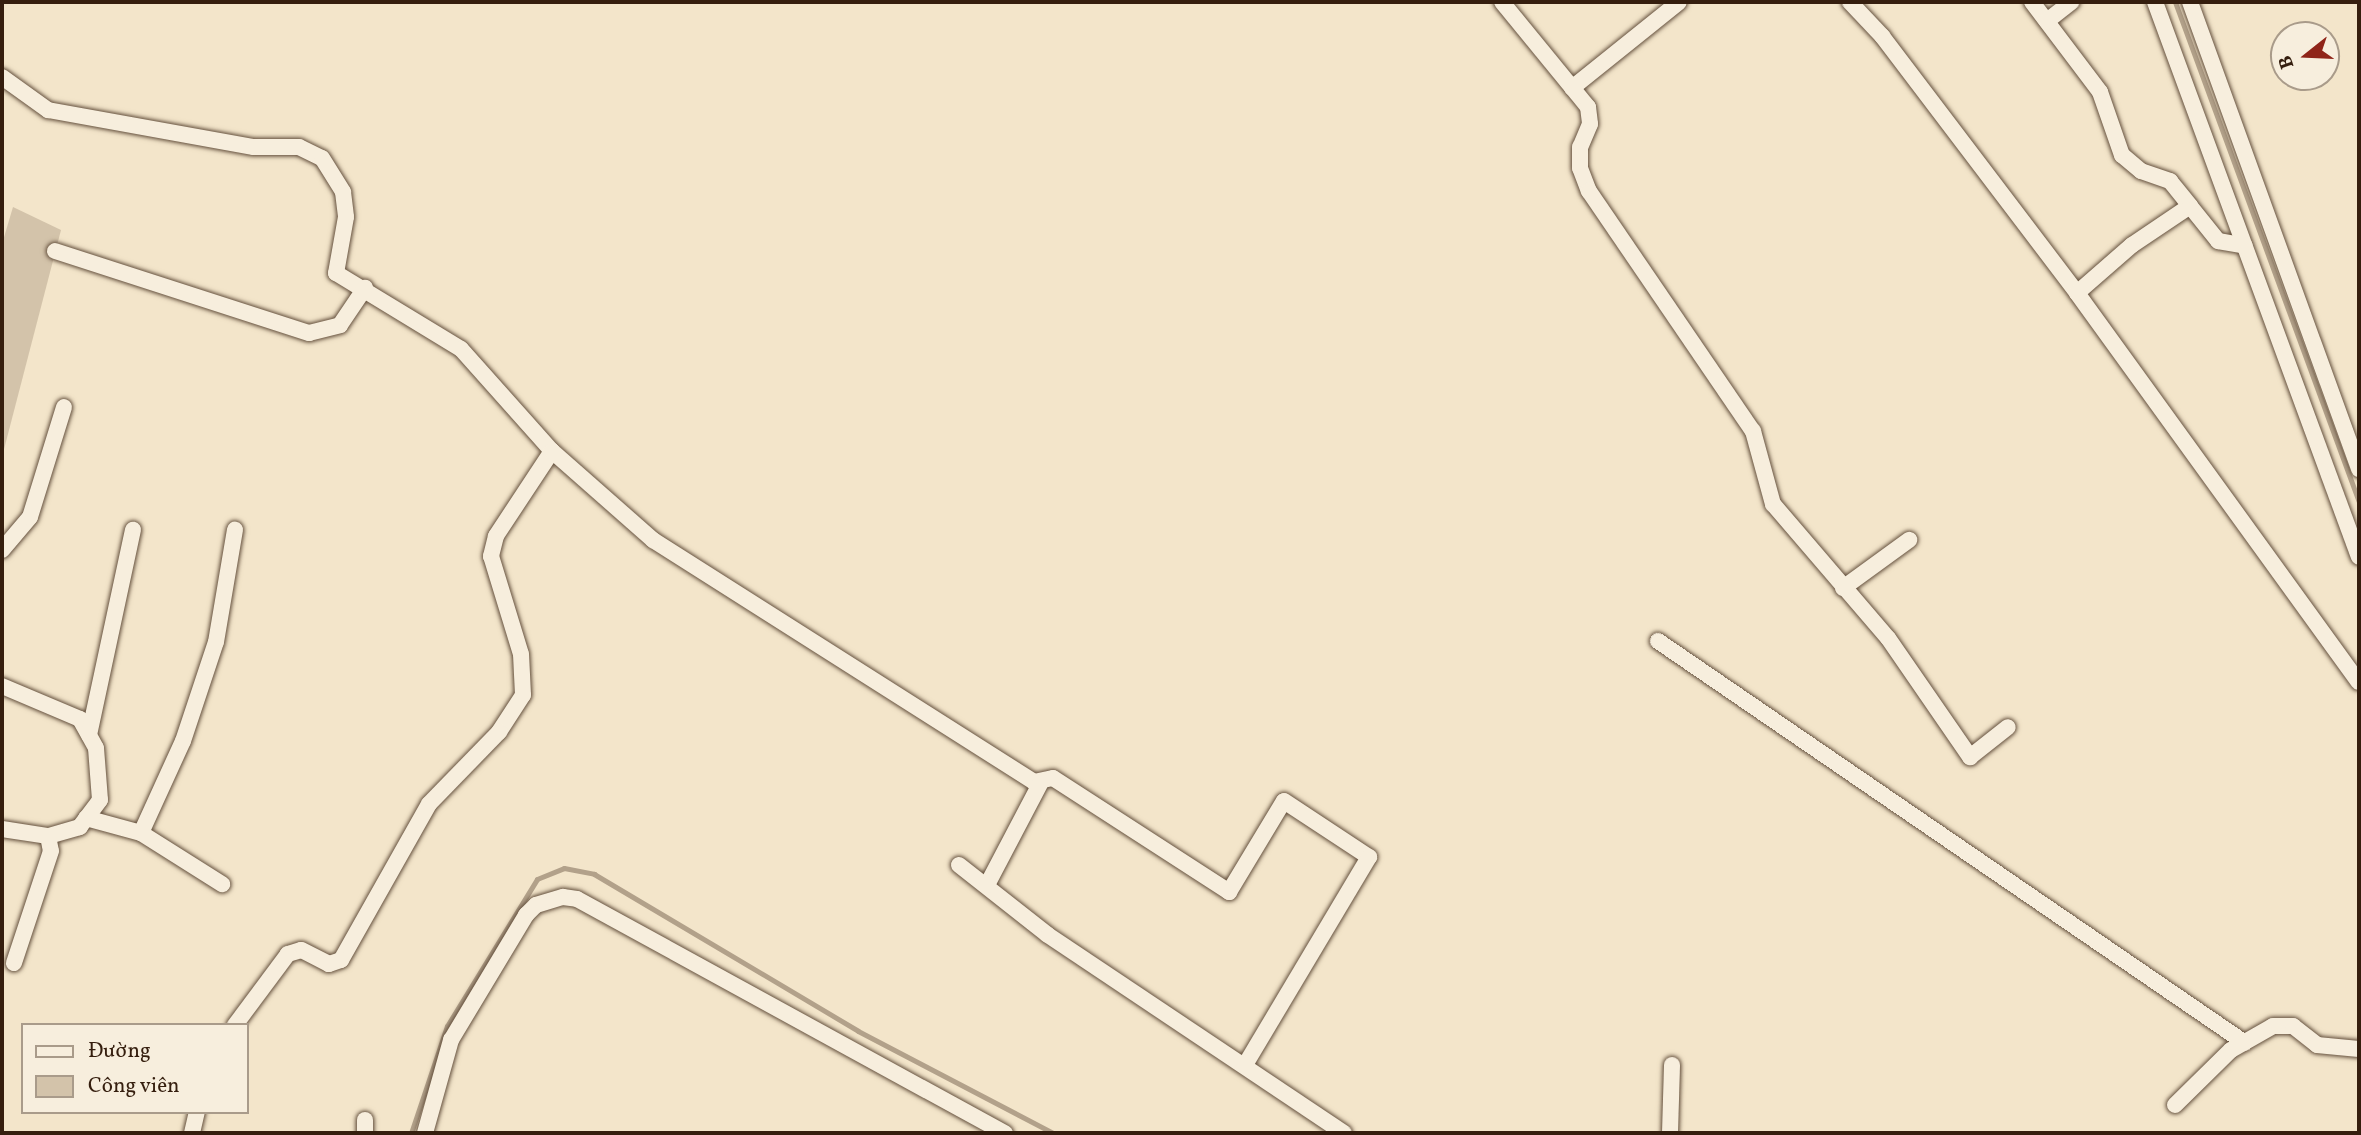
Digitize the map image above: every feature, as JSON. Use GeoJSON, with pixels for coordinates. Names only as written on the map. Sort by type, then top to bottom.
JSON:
{"type":"FeatureCollection","features":[{"type":"Feature","properties":{"kind":"street"},"geometry":{"type":"LineString","coordinates":[[1502,2],[1588,107],[1590,124],[1580,147],[1580,168],[1589,191],[1753,430],[1773,504],[1894,647],[1970,757],[2008,727]]}},
{"type":"Feature","properties":{"kind":"street"},"geometry":{"type":"LineString","coordinates":[[1572,88],[1679,2]]}},
{"type":"Feature","properties":{"kind":"street"},"geometry":{"type":"LineString","coordinates":[[1850,2],[1882,36],[2077,293],[2359,682]]}},
{"type":"Feature","properties":{"kind":"street"},"geometry":{"type":"LineString","coordinates":[[2032,2],[2100,92],[2122,155],[2141,171],[2170,181],[2218,241],[2245,246]]}},
{"type":"Feature","properties":{"kind":"street"},"geometry":{"type":"LineString","coordinates":[[2047,21],[2070,2]]}},
{"type":"Feature","properties":{"kind":"street"},"geometry":{"type":"LineString","coordinates":[[2155,2],[2359,557]]}},
{"type":"Feature","properties":{"kind":"street"},"geometry":{"type":"LineString","coordinates":[[2190,2],[2359,469]]}},
{"type":"Feature","properties":{"kind":"street"},"geometry":{"type":"LineString","coordinates":[[2,77],[48,110],[254,147],[299,146],[322,158],[343,192],[346,217],[336,273],[365,288],[461,349],[552,451],[653,540],[1040,783]]}},
{"type":"Feature","properties":{"kind":"street"},"geometry":{"type":"LineString","coordinates":[[2077,293],[2132,245],[2190,206]]}},
{"type":"Feature","properties":{"kind":"street"},"geometry":{"type":"LineString","coordinates":[[55,251],[309,333],[340,326],[365,288]]}},
{"type":"Feature","properties":{"kind":"street"},"geometry":{"type":"LineString","coordinates":[[2,550],[30,517],[64,407]]}},
{"type":"Feature","properties":{"kind":"street"},"geometry":{"type":"LineString","coordinates":[[236,1023],[288,954],[301,950],[329,964],[341,960],[429,804],[499,732],[523,695],[521,654],[491,556],[496,537],[552,451]]}},
{"type":"Feature","properties":{"kind":"street"},"geometry":{"type":"LineString","coordinates":[[89,736],[133,530]]}},
{"type":"Feature","properties":{"kind":"street"},"geometry":{"type":"LineString","coordinates":[[141,833],[183,741],[216,642],[235,530]]}},
{"type":"Feature","properties":{"kind":"street"},"geometry":{"type":"LineString","coordinates":[[1843,588],[1909,540]]}},
{"type":"Feature","properties":{"kind":"street"},"geometry":{"type":"LineString","coordinates":[[1658,641],[2245,1043]]}},
{"type":"Feature","properties":{"kind":"street"},"geometry":{"type":"LineString","coordinates":[[2,686],[80,719],[96,748],[100,800],[80,827],[48,836],[2,829]]}},
{"type":"Feature","properties":{"kind":"street"},"geometry":{"type":"LineString","coordinates":[[987,885],[1040,783],[1053,778],[1229,892],[1284,802],[1369,857],[1245,1065]]}},
{"type":"Feature","properties":{"kind":"street"},"geometry":{"type":"LineString","coordinates":[[86,818],[141,833],[222,884]]}},
{"type":"Feature","properties":{"kind":"street"},"geometry":{"type":"LineString","coordinates":[[14,963],[51,851],[48,836]]}},
{"type":"Feature","properties":{"kind":"street"},"geometry":{"type":"LineString","coordinates":[[959,865],[1048,935],[1344,1133]]}},
{"type":"Feature","properties":{"kind":"street"},"geometry":{"type":"LineString","coordinates":[[425,1133],[451,1040],[526,915],[536,905],[563,897],[577,899],[1005,1133]]}},
{"type":"Feature","properties":{"kind":"street"},"geometry":{"type":"LineString","coordinates":[[2175,1105],[2245,1043],[2273,1026],[2294,1026],[2317,1045],[2359,1049]]}},
{"type":"Feature","properties":{"kind":"street"},"geometry":{"type":"LineString","coordinates":[[1670,1133],[1672,1065]]}},
{"type":"Feature","properties":{"kind":"street"},"geometry":{"type":"LineString","coordinates":[[192,1133],[197,1114]]}},
{"type":"Feature","properties":{"kind":"green space"},"geometry":{"type":"Polygon","coordinates":[[[13,207],[61,230],[2,457],[2,244],[13,207]]]}},
{"type":"Feature","properties":{"kind":"waterway"},"geometry":{"type":"LineString","coordinates":[[2175,2],[2359,502]]}},
{"type":"Feature","properties":{"kind":"waterway"},"geometry":{"type":"LineString","coordinates":[[411,1133],[447,1026],[537,879],[564,868],[594,874],[858,1031],[1053,1133]]}}]}
